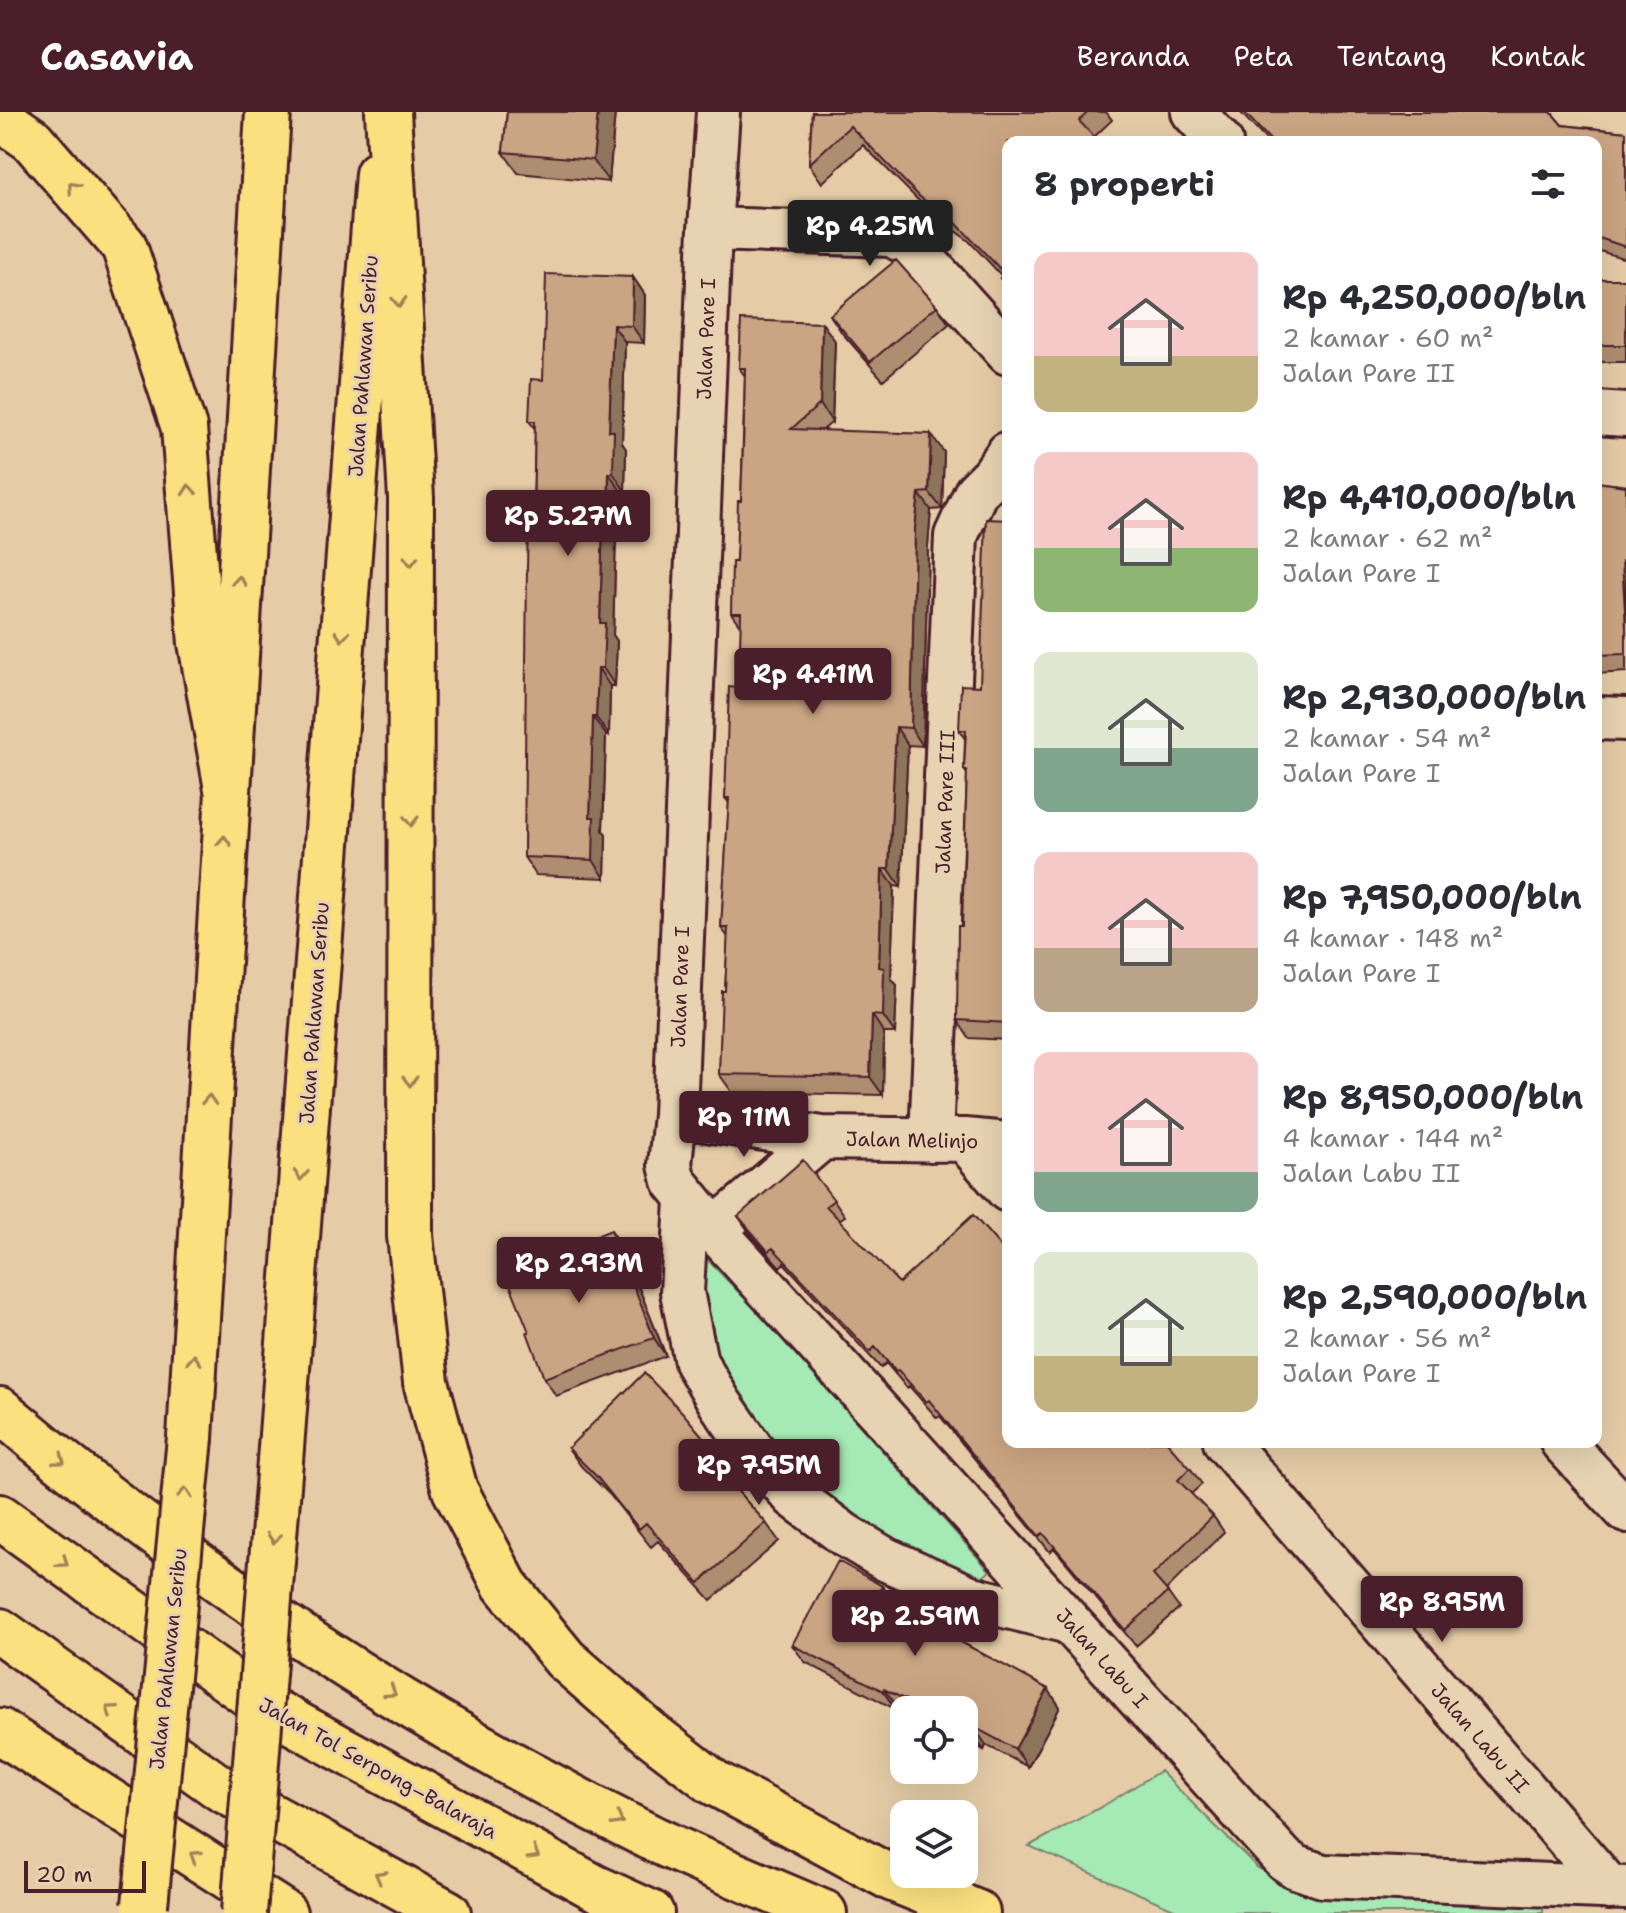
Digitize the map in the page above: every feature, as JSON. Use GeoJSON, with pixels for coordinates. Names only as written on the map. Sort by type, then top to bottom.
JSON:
{"type":"FeatureCollection","features":[{"type":"Feature","properties":{"kind":"main road","name":"Jalan Pahlawan Seribu"},"geometry":{"type":"LineString","coordinates":[[144,1910],[190,1438],[268,112]]}},
{"type":"Feature","properties":{"kind":"main road","name":"Jalan Pahlawan Seribu"},"geometry":{"type":"LineString","coordinates":[[244,1913],[385,112]]}},
{"type":"Feature","properties":{"kind":"main road"},"geometry":{"type":"LineString","coordinates":[[385,112],[411,498],[410,1236],[426,1382],[455,1490],[505,1585],[565,1659],[652,1735],[713,1782],[891,1878],[977,1913]]}},
{"type":"Feature","properties":{"kind":"main road"},"geometry":{"type":"LineString","coordinates":[[0,118],[32,140],[124,246],[184,428],[201,643],[227,789]]}},
{"type":"Feature","properties":{"kind":"main road"},"geometry":{"type":"LineString","coordinates":[[0,1410],[43,1447],[221,1582],[459,1735],[653,1838],[824,1913]]}},
{"type":"Feature","properties":{"kind":"main road","name":"Jalan Tol Serpong–Balaraja"},"geometry":{"type":"LineString","coordinates":[[0,1517],[269,1709],[594,1887],[651,1913]]}},
{"type":"Feature","properties":{"kind":"main road"},"geometry":{"type":"LineString","coordinates":[[0,1631],[220,1788],[448,1913]]}},
{"type":"Feature","properties":{"kind":"main road"},"geometry":{"type":"LineString","coordinates":[[0,1731],[284,1913]]}},
{"type":"Feature","properties":{"kind":"street","name":"Jalan Pare I"},"geometry":{"type":"LineString","coordinates":[[718,112],[710,229],[675,1115],[670,1165],[674,1181],[700,1215],[682,1292],[696,1362],[752,1449],[794,1497],[845,1535],[885,1559],[972,1598],[1069,1622]]}},
{"type":"Feature","properties":{"kind":"street"},"geometry":{"type":"LineString","coordinates":[[1193,112],[1215,136]]}},
{"type":"Feature","properties":{"kind":"street"},"geometry":{"type":"LineString","coordinates":[[710,229],[892,235],[901,238],[912,246],[1002,346]]}},
{"type":"Feature","properties":{"kind":"street"},"geometry":{"type":"LineString","coordinates":[[1602,413],[1626,415]]}},
{"type":"Feature","properties":{"kind":"street","name":"Jalan Pare III"},"geometry":{"type":"LineString","coordinates":[[948,1140],[956,536],[976,492],[1002,467]]}},
{"type":"Feature","properties":{"kind":"street"},"geometry":{"type":"LineString","coordinates":[[1602,718],[1626,719]]}},
{"type":"Feature","properties":{"kind":"street","name":"Jalan Melinjo"},"geometry":{"type":"LineString","coordinates":[[675,1115],[822,1138],[1002,1144]]}},
{"type":"Feature","properties":{"kind":"street"},"geometry":{"type":"LineString","coordinates":[[700,1215],[822,1138]]}},
{"type":"Feature","properties":{"kind":"street"},"geometry":{"type":"LineString","coordinates":[[948,1140],[1002,1185]]}},
{"type":"Feature","properties":{"kind":"street","name":"Jalan Labu I"},"geometry":{"type":"LineString","coordinates":[[700,1215],[1284,1859],[1296,1867],[1323,1876],[1618,1888]]}},
{"type":"Feature","properties":{"kind":"street","name":"Jalan Labu II"},"geometry":{"type":"LineString","coordinates":[[1230,1448],[1618,1888]]}},
{"type":"Feature","properties":{"kind":"street"},"geometry":{"type":"LineString","coordinates":[[1568,1448],[1626,1511]]}},
{"type":"Feature","properties":{"kind":"green space"},"geometry":{"type":"Polygon","coordinates":[[[697,1249],[757,1311],[990,1571],[975,1584],[824,1514],[705,1363],[697,1249]]]}},
{"type":"Feature","properties":{"kind":"green space"},"geometry":{"type":"Polygon","coordinates":[[[1160,1771],[1259,1869],[1351,1892],[1543,1905],[1543,1913],[1183,1913],[1029,1846],[1160,1771]]]}},
{"type":"Feature","properties":{"kind":"building"},"geometry":{"type":"Polygon","coordinates":[[[507,112],[598,112],[593,160],[503,152],[507,112]]]}},
{"type":"Feature","properties":{"kind":"building"},"geometry":{"type":"Polygon","coordinates":[[[812,112],[1088,112],[1079,121],[1093,136],[1002,136],[1002,271],[956,223],[920,197],[850,126],[809,164],[812,112]]]}},
{"type":"Feature","properties":{"kind":"building"},"geometry":{"type":"Polygon","coordinates":[[[1244,112],[1551,112],[1562,125],[1626,132],[1626,247],[1602,239],[1602,136],[1266,136],[1244,112]]]}},
{"type":"Feature","properties":{"kind":"building"},"geometry":{"type":"Polygon","coordinates":[[[896,260],[937,306],[870,362],[830,315],[896,260]]]}},
{"type":"Feature","properties":{"kind":"building"},"geometry":{"type":"Polygon","coordinates":[[[546,274],[633,277],[632,326],[613,325],[609,431],[614,431],[613,473],[609,473],[608,518],[603,518],[600,623],[605,623],[603,668],[598,668],[596,717],[593,717],[590,817],[594,817],[593,860],[524,857],[528,524],[533,524],[535,421],[529,421],[531,379],[543,380],[546,274]]]}},
{"type":"Feature","properties":{"kind":"building"},"geometry":{"type":"Polygon","coordinates":[[[1602,279],[1626,279],[1626,345],[1602,345],[1602,279]]]}},
{"type":"Feature","properties":{"kind":"building"},"geometry":{"type":"Polygon","coordinates":[[[741,320],[822,323],[820,404],[791,429],[931,434],[929,492],[919,493],[915,528],[911,728],[896,727],[889,869],[882,869],[879,967],[884,968],[883,1016],[872,1015],[870,1077],[719,1074],[728,928],[721,928],[729,798],[725,798],[729,687],[739,688],[741,613],[731,613],[732,562],[736,562],[738,501],[741,501],[744,419],[745,368],[739,368],[741,320]]]}},
{"type":"Feature","properties":{"kind":"building"},"geometry":{"type":"Polygon","coordinates":[[[1602,483],[1626,486],[1626,562],[1622,561],[1626,654],[1602,655],[1602,483]]]}},
{"type":"Feature","properties":{"kind":"building"},"geometry":{"type":"Polygon","coordinates":[[[986,519],[1002,520],[1002,1023],[957,1020],[958,926],[962,926],[967,770],[964,770],[966,730],[959,730],[961,685],[980,686],[986,519]]]}},
{"type":"Feature","properties":{"kind":"building"},"geometry":{"type":"Polygon","coordinates":[[[803,1160],[834,1200],[826,1206],[899,1283],[973,1215],[1002,1248],[1002,1448],[1172,1448],[1190,1468],[1178,1480],[1213,1516],[1153,1575],[1168,1592],[1125,1630],[1043,1533],[1039,1536],[929,1400],[926,1402],[875,1347],[870,1352],[773,1248],[768,1251],[738,1216],[803,1160]]]}},
{"type":"Feature","properties":{"kind":"building"},"geometry":{"type":"Polygon","coordinates":[[[611,1230],[654,1338],[544,1378],[505,1272],[611,1230]]]}},
{"type":"Feature","properties":{"kind":"building"},"geometry":{"type":"Polygon","coordinates":[[[644,1373],[723,1461],[716,1467],[766,1523],[699,1583],[646,1523],[639,1529],[597,1477],[568,1448],[644,1373]]]}},
{"type":"Feature","properties":{"kind":"building"},"geometry":{"type":"Polygon","coordinates":[[[838,1561],[882,1586],[879,1592],[923,1615],[920,1620],[1048,1689],[1015,1749],[978,1729],[978,1696],[898,1696],[792,1645],[838,1561]]]}}]}
